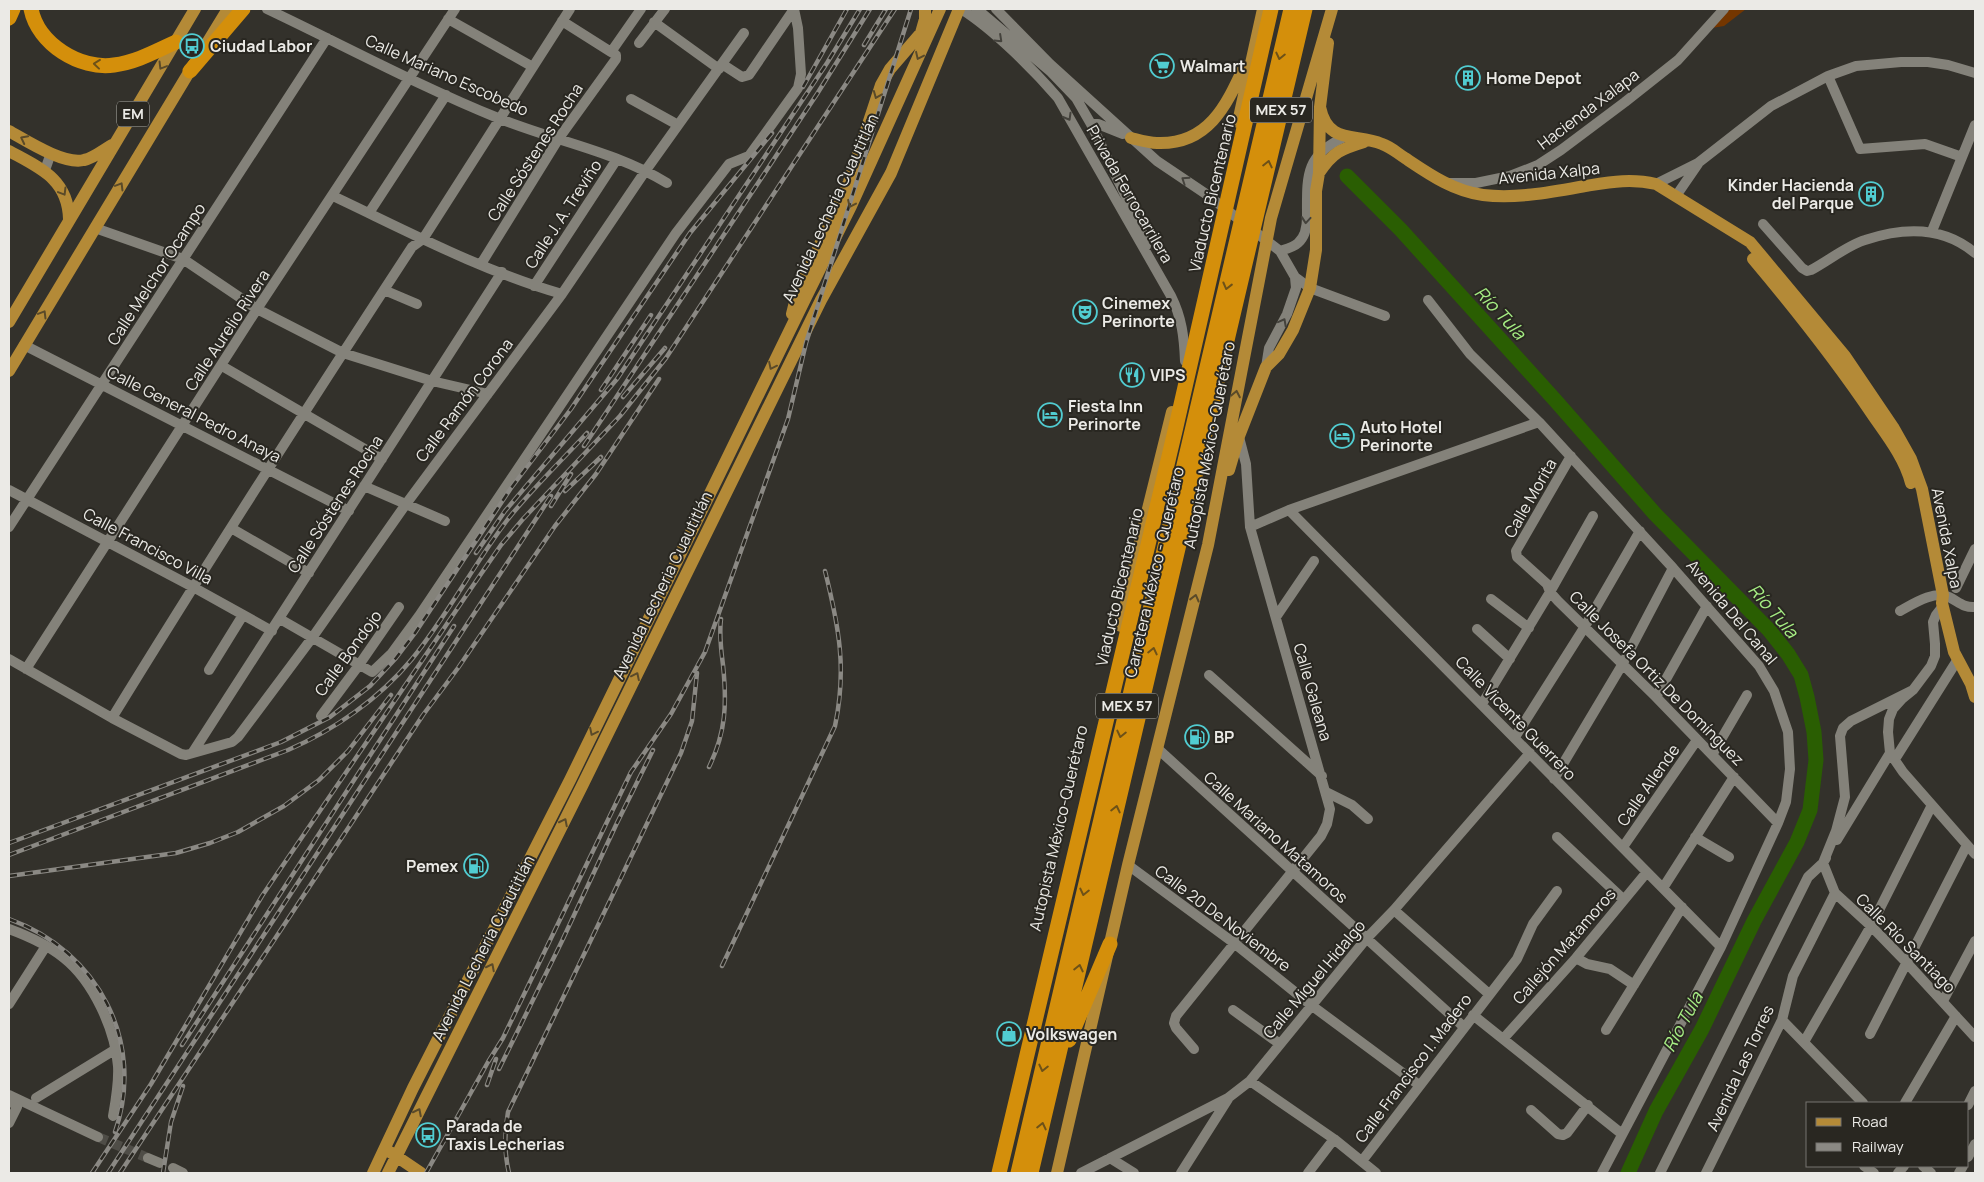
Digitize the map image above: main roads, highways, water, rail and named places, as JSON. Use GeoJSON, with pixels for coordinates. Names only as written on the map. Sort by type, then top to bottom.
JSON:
{"type":"FeatureCollection","features":[{"type":"Feature","properties":{"kind":"highway"},"geometry":{"type":"LineString","coordinates":[[9,18],[13,9]]}},
{"type":"Feature","properties":{"kind":"highway"},"geometry":{"type":"LineString","coordinates":[[31,9],[40,31],[56,47],[72,58],[92,64],[114,66],[139,59],[176,42]]}},
{"type":"Feature","properties":{"kind":"highway"},"geometry":{"type":"LineString","coordinates":[[190,71],[229,16],[243,9]]}},
{"type":"Feature","properties":{"kind":"highway","name":"Viaducto Bicentenario"},"geometry":{"type":"LineString","coordinates":[[999,1173],[1081,815],[1177,422],[1271,9]]}},
{"type":"Feature","properties":{"kind":"highway","name":"Carretera México - Querétaro"},"geometry":{"type":"LineString","coordinates":[[1257,213],[1291,9]]}},
{"type":"Feature","properties":{"kind":"highway","name":"Carretera México - Querétaro"},"geometry":{"type":"LineString","coordinates":[[1018,1173],[1188,446],[1244,240],[1257,213],[1305,9]]}},
{"type":"Feature","properties":{"kind":"highway","name":"Carretera México - Querétaro"},"geometry":{"type":"LineString","coordinates":[[1031,1173],[1244,240]]}},
{"type":"Feature","properties":{"kind":"highway"},"geometry":{"type":"LineString","coordinates":[[1121,626],[1188,446]]}},
{"type":"Feature","properties":{"kind":"highway"},"geometry":{"type":"LineString","coordinates":[[1062,987],[1081,815]]}},
{"type":"Feature","properties":{"kind":"highway"},"geometry":{"type":"LineString","coordinates":[[1053,1078],[1110,944]]}},
{"type":"Feature","properties":{"kind":"main road","name":"EM"},"geometry":{"type":"LineString","coordinates":[[9,322],[195,9]]}},
{"type":"Feature","properties":{"kind":"main road"},"geometry":{"type":"LineString","coordinates":[[788,333],[797,294],[849,182],[881,85],[890,69],[921,33],[925,19],[925,9]]}},
{"type":"Feature","properties":{"kind":"main road","name":"Avenida Lecheria Cuautitlán"},"geometry":{"type":"LineString","coordinates":[[373,1173],[413,1088],[570,780],[850,206],[940,9]]}},
{"type":"Feature","properties":{"kind":"main road","name":"Avenida Lecheria Cuautitlán"},"geometry":{"type":"LineString","coordinates":[[388,1173],[582,786],[817,308],[891,173],[960,9]]}},
{"type":"Feature","properties":{"kind":"main road"},"geometry":{"type":"LineString","coordinates":[[1131,138],[1157,143],[1178,141],[1199,133],[1218,118],[1233,92],[1254,47],[1263,9]]}},
{"type":"Feature","properties":{"kind":"main road"},"geometry":{"type":"LineString","coordinates":[[1208,545],[1239,436],[1266,367],[1279,354],[1293,330],[1310,288],[1316,250],[1316,191],[1319,173],[1320,107],[1333,9]]}},
{"type":"Feature","properties":{"kind":"main road","name":"Autopista México-Querétaro"},"geometry":{"type":"LineString","coordinates":[[1057,1173],[1128,865],[1208,545],[1264,246],[1257,213],[1333,9]]}},
{"type":"Feature","properties":{"kind":"main road","name":"Autopista México-Querétaro"},"geometry":{"type":"LineString","coordinates":[[992,1173],[1081,815],[1141,537],[1185,362],[1254,47]]}},
{"type":"Feature","properties":{"kind":"main road","name":"EM"},"geometry":{"type":"LineString","coordinates":[[9,371],[190,71]]}},
{"type":"Feature","properties":{"kind":"main road","name":"Avenida Xalpa"},"geometry":{"type":"LineString","coordinates":[[1320,107],[1326,124],[1331,130],[1345,137],[1380,143],[1444,183],[1468,192],[1507,196],[1548,192],[1623,180],[1639,180],[1656,184],[1750,242],[1841,359],[1891,441],[1909,476],[1954,652],[1973,686],[1975,697]]}},
{"type":"Feature","properties":{"kind":"main road"},"geometry":{"type":"LineString","coordinates":[[9,132],[51,153],[75,160],[84,160],[97,155],[116,142]]}},
{"type":"Feature","properties":{"kind":"main road"},"geometry":{"type":"LineString","coordinates":[[1319,173],[1329,158],[1337,151],[1367,141]]}},
{"type":"Feature","properties":{"kind":"main road"},"geometry":{"type":"LineString","coordinates":[[9,151],[45,170],[62,189],[66,198],[69,219]]}},
{"type":"Feature","properties":{"kind":"main road"},"geometry":{"type":"LineString","coordinates":[[570,780],[582,786]]}},
{"type":"Feature","properties":{"kind":"main road"},"geometry":{"type":"LineString","coordinates":[[385,1149],[421,1173]]}},
{"type":"Feature","properties":{"kind":"waterway","name":"Río Tula"},"geometry":{"type":"LineString","coordinates":[[1347,176],[1401,230],[1655,514],[1769,630],[1788,654],[1801,675],[1814,732],[1816,760],[1810,810],[1797,842],[1754,921],[1702,1029],[1656,1111],[1628,1173]]}},
{"type":"Feature","properties":{"kind":"tunnel"},"geometry":{"type":"LineString","coordinates":[[98,1137],[148,1158]]}},
{"type":"Feature","properties":{"kind":"railway"},"geometry":{"type":"LineString","coordinates":[[803,87],[847,9]]}},
{"type":"Feature","properties":{"kind":"railway"},"geometry":{"type":"LineString","coordinates":[[476,553],[505,511],[617,379],[827,63],[860,9]]}},
{"type":"Feature","properties":{"kind":"railway"},"geometry":{"type":"LineString","coordinates":[[584,446],[817,94],[870,9]]}},
{"type":"Feature","properties":{"kind":"railway"},"geometry":{"type":"LineString","coordinates":[[864,45],[886,9]]}},
{"type":"Feature","properties":{"kind":"railway"},"geometry":{"type":"LineString","coordinates":[[92,1173],[151,1084],[262,896],[472,587],[501,545],[523,519],[620,416],[666,358],[895,9]]}},
{"type":"Feature","properties":{"kind":"railway"},"geometry":{"type":"LineString","coordinates":[[426,1173],[503,1038],[631,772],[671,714],[705,652],[788,419],[806,343],[911,9]]}},
{"type":"Feature","properties":{"kind":"railway"},"geometry":{"type":"LineString","coordinates":[[9,843],[281,742],[330,717],[370,686],[396,658],[415,633],[511,488],[571,409],[690,233],[772,133]]}},
{"type":"Feature","properties":{"kind":"railway"},"geometry":{"type":"LineString","coordinates":[[601,390],[651,315]]}},
{"type":"Feature","properties":{"kind":"railway"},"geometry":{"type":"LineString","coordinates":[[623,397],[665,348]]}},
{"type":"Feature","properties":{"kind":"railway"},"geometry":{"type":"LineString","coordinates":[[120,1173],[423,715],[458,668],[555,526],[596,474],[659,379]]}},
{"type":"Feature","properties":{"kind":"railway"},"geometry":{"type":"LineString","coordinates":[[9,855],[288,750],[322,733],[355,712],[399,674],[412,659],[508,519],[587,433]]}},
{"type":"Feature","properties":{"kind":"railway"},"geometry":{"type":"LineString","coordinates":[[565,491],[601,457]]}},
{"type":"Feature","properties":{"kind":"railway"},"geometry":{"type":"LineString","coordinates":[[551,506],[571,474]]}},
{"type":"Feature","properties":{"kind":"railway"},"geometry":{"type":"LineString","coordinates":[[108,1173],[551,496]]}},
{"type":"Feature","properties":{"kind":"railway"},"geometry":{"type":"LineString","coordinates":[[722,966],[835,726],[839,705],[840,648],[825,571]]}},
{"type":"Feature","properties":{"kind":"railway"},"geometry":{"type":"LineString","coordinates":[[709,767],[719,742],[724,718],[725,692],[720,642],[721,619]]}},
{"type":"Feature","properties":{"kind":"railway"},"geometry":{"type":"LineString","coordinates":[[182,1045],[454,626]]}},
{"type":"Feature","properties":{"kind":"railway"},"geometry":{"type":"LineString","coordinates":[[509,1173],[505,1143],[508,1112],[681,753],[692,721],[697,673]]}},
{"type":"Feature","properties":{"kind":"railway"},"geometry":{"type":"LineString","coordinates":[[9,876],[176,853],[238,832],[284,806],[319,780],[348,751],[391,695]]}},
{"type":"Feature","properties":{"kind":"railway"},"geometry":{"type":"LineString","coordinates":[[499,1069],[653,750]]}},
{"type":"Feature","properties":{"kind":"railway"},"geometry":{"type":"LineString","coordinates":[[9,919],[40,934],[67,953],[90,977],[107,1004],[119,1033],[124,1065],[123,1098],[115,1132]]}},
{"type":"Feature","properties":{"kind":"railway"},"geometry":{"type":"LineString","coordinates":[[487,1085],[496,1059]]}},
{"type":"Feature","properties":{"kind":"railway"},"geometry":{"type":"LineString","coordinates":[[163,1173],[171,1122],[183,1086]]}},
{"type":"Feature","properties":{"kind":"place","name":"Ciudad Labor"},"geometry":{"type":"Point","coordinates":[192,46]}},
{"type":"Feature","properties":{"kind":"place","name":"Walmart"},"geometry":{"type":"Point","coordinates":[1162,66]}},
{"type":"Feature","properties":{"kind":"place","name":"Home Depot"},"geometry":{"type":"Point","coordinates":[1468,78]}},
{"type":"Feature","properties":{"kind":"place","name":"Kinder Hacienda del Parque"},"geometry":{"type":"Point","coordinates":[1871,194]}},
{"type":"Feature","properties":{"kind":"place","name":"Cinemex Perinorte"},"geometry":{"type":"Point","coordinates":[1085,312]}},
{"type":"Feature","properties":{"kind":"place","name":"VIPS"},"geometry":{"type":"Point","coordinates":[1132,375]}},
{"type":"Feature","properties":{"kind":"place","name":"Fiesta Inn Perinorte"},"geometry":{"type":"Point","coordinates":[1050,415]}},
{"type":"Feature","properties":{"kind":"place","name":"Auto Hotel Perinorte"},"geometry":{"type":"Point","coordinates":[1342,436]}},
{"type":"Feature","properties":{"kind":"place","name":"BP"},"geometry":{"type":"Point","coordinates":[1197,737]}},
{"type":"Feature","properties":{"kind":"place","name":"Pemex"},"geometry":{"type":"Point","coordinates":[476,866]}},
{"type":"Feature","properties":{"kind":"place","name":"Volkswagen"},"geometry":{"type":"Point","coordinates":[1009,1034]}},
{"type":"Feature","properties":{"kind":"place","name":"Parada de Taxis Lecherias"},"geometry":{"type":"Point","coordinates":[428,1135]}}]}
